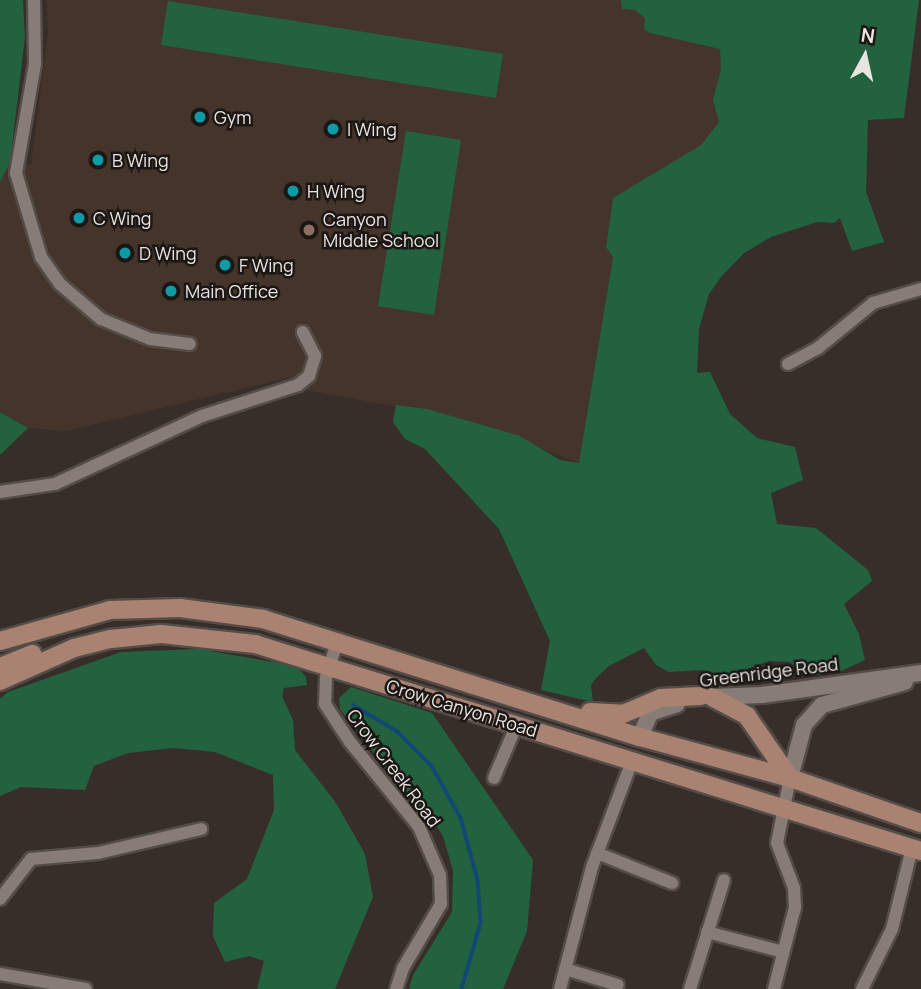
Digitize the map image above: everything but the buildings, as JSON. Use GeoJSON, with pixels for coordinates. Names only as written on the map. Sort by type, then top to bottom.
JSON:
{"type":"FeatureCollection","features":[{"type":"Feature","properties":{"kind":"main road","name":"Crow Canyon Road"},"geometry":{"type":"LineString","coordinates":[[0,640],[87,614],[180,608],[262,619],[640,737],[790,778],[921,823]]}},
{"type":"Feature","properties":{"kind":"main road","name":"Crow Canyon Road"},"geometry":{"type":"LineString","coordinates":[[0,681],[74,648],[133,636],[194,636],[255,644],[918,847]]}},
{"type":"Feature","properties":{"kind":"main road"},"geometry":{"type":"LineString","coordinates":[[0,667],[48,649],[74,648]]}},
{"type":"Feature","properties":{"kind":"main road"},"geometry":{"type":"LineString","coordinates":[[544,707],[610,716],[661,698],[707,697],[747,716],[790,778]]}},
{"type":"Feature","properties":{"kind":"main road"},"geometry":{"type":"LineString","coordinates":[[632,761],[640,737]]}},
{"type":"Feature","properties":{"kind":"main road"},"geometry":{"type":"LineString","coordinates":[[860,802],[870,816],[898,826],[918,847]]}},
{"type":"Feature","properties":{"kind":"street"},"geometry":{"type":"LineString","coordinates":[[34,0],[35,64],[16,173],[41,257],[60,284],[101,319],[149,339],[190,344]]}},
{"type":"Feature","properties":{"kind":"street"},"geometry":{"type":"LineString","coordinates":[[788,364],[818,348],[873,303],[921,289]]}},
{"type":"Feature","properties":{"kind":"street"},"geometry":{"type":"LineString","coordinates":[[0,492],[55,484],[202,416],[298,385],[309,376],[315,356],[303,332]]}},
{"type":"Feature","properties":{"kind":"street","name":"Crow Creek Road"},"geometry":{"type":"LineString","coordinates":[[337,642],[329,666],[326,704],[350,742],[419,827],[440,875],[441,904],[403,968],[396,989]]}},
{"type":"Feature","properties":{"kind":"street","name":"Greenridge Road"},"geometry":{"type":"LineString","coordinates":[[640,737],[650,713],[659,708],[689,704],[707,697],[762,695],[921,674]]}},
{"type":"Feature","properties":{"kind":"street","name":"Greenridge Road"},"geometry":{"type":"LineString","coordinates":[[790,778],[804,725],[822,705],[921,674]]}},
{"type":"Feature","properties":{"kind":"street"},"geometry":{"type":"LineString","coordinates":[[494,778],[517,724]]}},
{"type":"Feature","properties":{"kind":"street"},"geometry":{"type":"LineString","coordinates":[[560,989],[597,853],[632,761]]}},
{"type":"Feature","properties":{"kind":"street"},"geometry":{"type":"LineString","coordinates":[[774,989],[795,897],[777,843],[790,778]]}},
{"type":"Feature","properties":{"kind":"street"},"geometry":{"type":"LineString","coordinates":[[0,899],[31,859],[98,853],[201,829]]}},
{"type":"Feature","properties":{"kind":"street"},"geometry":{"type":"LineString","coordinates":[[862,989],[892,929],[918,847]]}},
{"type":"Feature","properties":{"kind":"street"},"geometry":{"type":"LineString","coordinates":[[597,853],[672,883]]}},
{"type":"Feature","properties":{"kind":"street"},"geometry":{"type":"LineString","coordinates":[[690,989],[724,880]]}},
{"type":"Feature","properties":{"kind":"street"},"geometry":{"type":"LineString","coordinates":[[707,932],[783,952]]}},
{"type":"Feature","properties":{"kind":"street"},"geometry":{"type":"LineString","coordinates":[[565,970],[618,985]]}},
{"type":"Feature","properties":{"kind":"street"},"geometry":{"type":"LineString","coordinates":[[0,974],[86,989]]}},
{"type":"Feature","properties":{"kind":"shaded area","name":"Canyon Middle School"},"geometry":{"type":"Polygon","coordinates":[[[46,0],[658,0],[727,45],[718,129],[705,151],[622,203],[579,463],[464,419],[306,390],[287,378],[66,431],[28,428],[0,412],[0,182],[10,163],[31,165],[48,32],[46,0]]]}},
{"type":"Feature","properties":{"kind":"green space"},"geometry":{"type":"Polygon","coordinates":[[[0,0],[23,0],[25,37],[10,163],[0,182],[0,0]]]}},
{"type":"Feature","properties":{"kind":"green space"},"geometry":{"type":"Polygon","coordinates":[[[621,0],[919,0],[904,118],[868,120],[866,192],[884,242],[852,251],[840,218],[834,223],[817,222],[771,237],[744,253],[721,277],[709,294],[699,329],[697,373],[710,372],[730,414],[757,438],[795,447],[803,480],[771,493],[777,524],[816,528],[868,570],[872,581],[844,604],[859,634],[865,660],[839,672],[806,676],[790,662],[769,661],[726,677],[702,670],[669,672],[656,665],[644,648],[609,666],[596,678],[591,685],[593,702],[541,690],[550,641],[499,529],[425,449],[405,439],[393,422],[396,405],[427,409],[520,436],[560,460],[579,463],[613,257],[606,247],[613,198],[701,145],[719,122],[713,100],[721,69],[720,49],[650,33],[644,29],[645,18],[635,10],[622,9],[621,0]]]}},
{"type":"Feature","properties":{"kind":"green space"},"geometry":{"type":"Polygon","coordinates":[[[168,1],[503,54],[496,98],[161,45],[168,1]]]}},
{"type":"Feature","properties":{"kind":"green space"},"geometry":{"type":"Polygon","coordinates":[[[406,131],[461,140],[434,315],[378,306],[406,131]]]}},
{"type":"Feature","properties":{"kind":"green space"},"geometry":{"type":"Polygon","coordinates":[[[0,412],[28,428],[0,455],[0,412]]]}},
{"type":"Feature","properties":{"kind":"green space"},"geometry":{"type":"Polygon","coordinates":[[[199,649],[279,663],[299,669],[306,677],[307,685],[284,688],[282,696],[293,720],[295,750],[336,803],[365,854],[373,897],[335,989],[257,989],[264,961],[249,956],[225,962],[213,936],[214,903],[247,879],[274,810],[273,775],[215,752],[173,748],[128,753],[94,766],[85,790],[21,787],[0,796],[0,699],[8,692],[121,652],[199,649]]]}},
{"type":"Feature","properties":{"kind":"green space"},"geometry":{"type":"Polygon","coordinates":[[[351,687],[432,713],[533,860],[527,931],[503,989],[409,989],[413,975],[452,912],[453,871],[443,836],[425,808],[415,806],[340,709],[339,698],[351,687]]]}},
{"type":"Feature","properties":{"kind":"waterway"},"geometry":{"type":"LineString","coordinates":[[353,705],[397,731],[432,766],[461,818],[478,880],[481,923],[462,989]]}},
{"type":"Feature","properties":{"kind":"place","name":"Gym"},"geometry":{"type":"Point","coordinates":[200,117]}},
{"type":"Feature","properties":{"kind":"place","name":"I Wing"},"geometry":{"type":"Point","coordinates":[333,129]}},
{"type":"Feature","properties":{"kind":"place","name":"B Wing"},"geometry":{"type":"Point","coordinates":[98,160]}},
{"type":"Feature","properties":{"kind":"place","name":"H Wing"},"geometry":{"type":"Point","coordinates":[293,191]}},
{"type":"Feature","properties":{"kind":"place","name":"C Wing"},"geometry":{"type":"Point","coordinates":[79,218]}},
{"type":"Feature","properties":{"kind":"place","name":"Canyon Middle School"},"geometry":{"type":"Point","coordinates":[309,230]}},
{"type":"Feature","properties":{"kind":"place","name":"D Wing"},"geometry":{"type":"Point","coordinates":[125,253]}},
{"type":"Feature","properties":{"kind":"place","name":"F Wing"},"geometry":{"type":"Point","coordinates":[225,265]}},
{"type":"Feature","properties":{"kind":"place","name":"Main Office"},"geometry":{"type":"Point","coordinates":[171,291]}}]}
